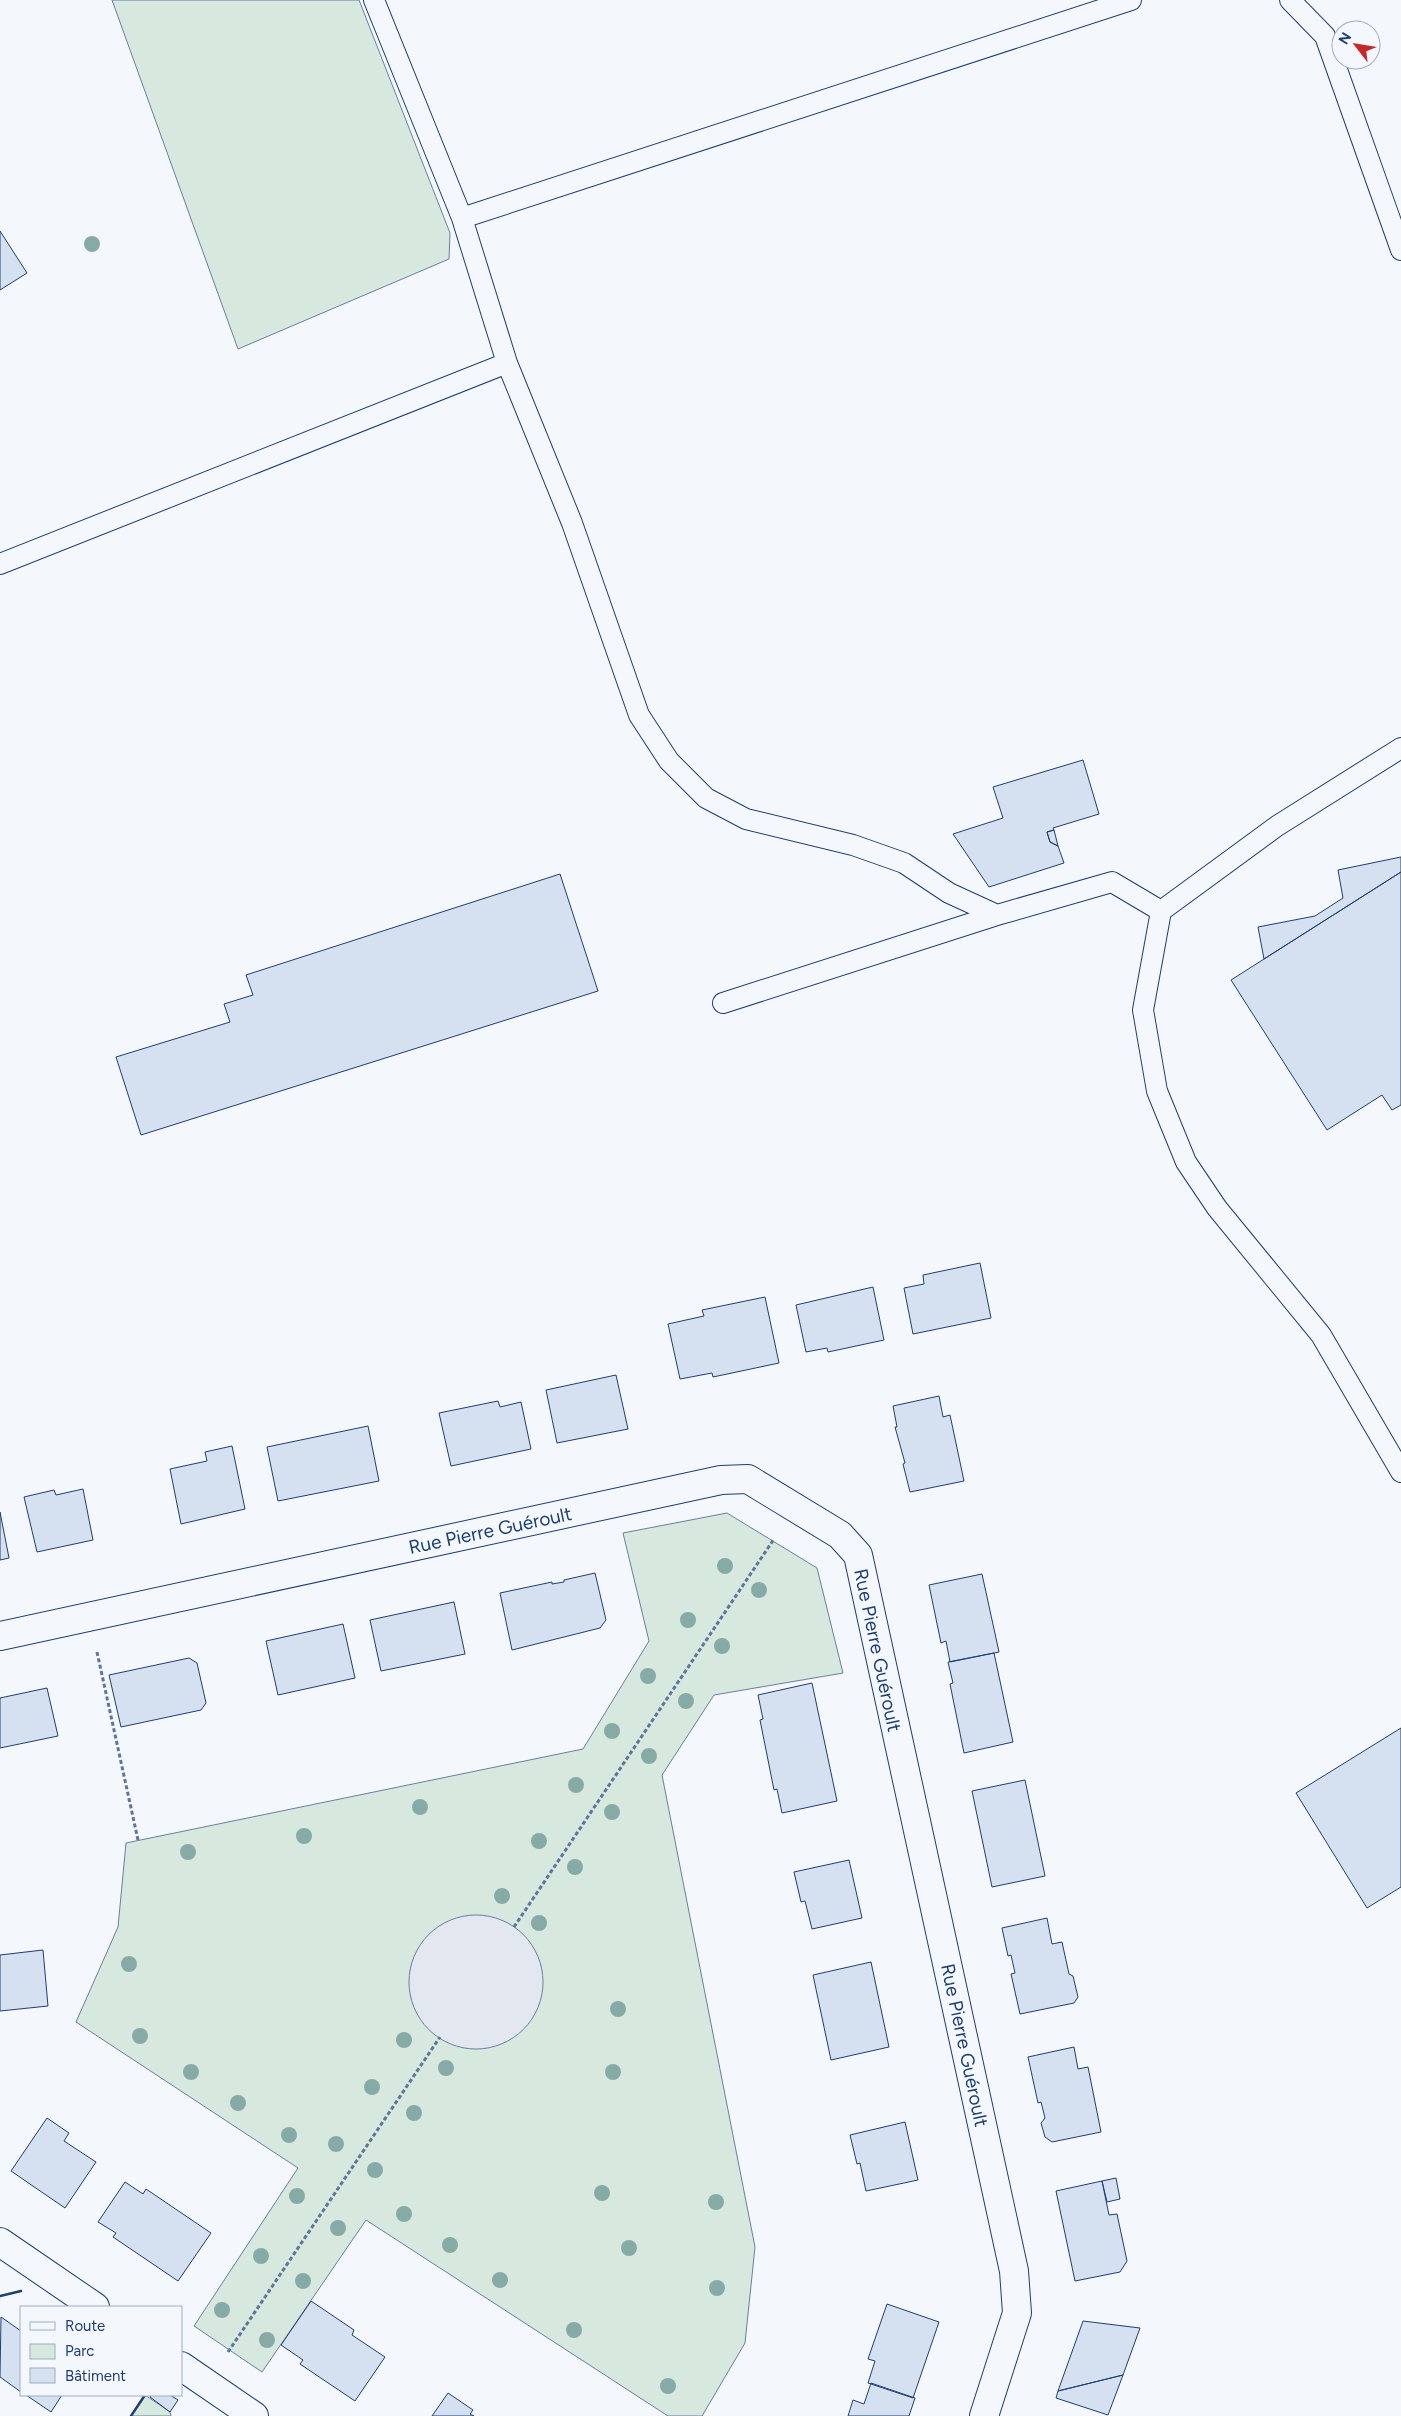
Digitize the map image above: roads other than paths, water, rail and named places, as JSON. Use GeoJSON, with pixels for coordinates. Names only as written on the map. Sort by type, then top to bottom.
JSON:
{"type":"FeatureCollection","features":[{"type":"Feature","properties":{"kind":"street","name":"Rue Pierre Guéroult"},"geometry":{"type":"LineString","coordinates":[[0,1636],[721,1480],[748,1479],[840,1536],[858,1556],[1014,2270],[1017,2313],[984,2416]]}},
{"type":"Feature","properties":{"kind":"street"},"geometry":{"type":"LineString","coordinates":[[0,2242],[94,2306]]}},
{"type":"Feature","properties":{"kind":"street"},"geometry":{"type":"LineString","coordinates":[[182,2367],[254,2416]]}},
{"type":"Feature","properties":{"kind":"lane"},"geometry":{"type":"LineString","coordinates":[[374,0],[462,218],[507,363],[572,523],[638,715],[669,761],[706,798],[746,819],[853,845],[904,863],[949,893],[997,915]]}},
{"type":"Feature","properties":{"kind":"lane"},"geometry":{"type":"LineString","coordinates":[[462,218],[1131,0]]}},
{"type":"Feature","properties":{"kind":"lane"},"geometry":{"type":"LineString","coordinates":[[1290,0],[1325,36],[1401,250]]}},
{"type":"Feature","properties":{"kind":"lane"},"geometry":{"type":"LineString","coordinates":[[0,564],[507,363]]}},
{"type":"Feature","properties":{"kind":"lane"},"geometry":{"type":"LineString","coordinates":[[1401,748],[1277,826],[1161,911],[1143,1010],[1157,1091],[1186,1162],[1217,1208],[1321,1335],[1401,1472]]}},
{"type":"Feature","properties":{"kind":"lane"},"geometry":{"type":"LineString","coordinates":[[723,1003],[997,915],[1112,882],[1161,911]]}}]}
